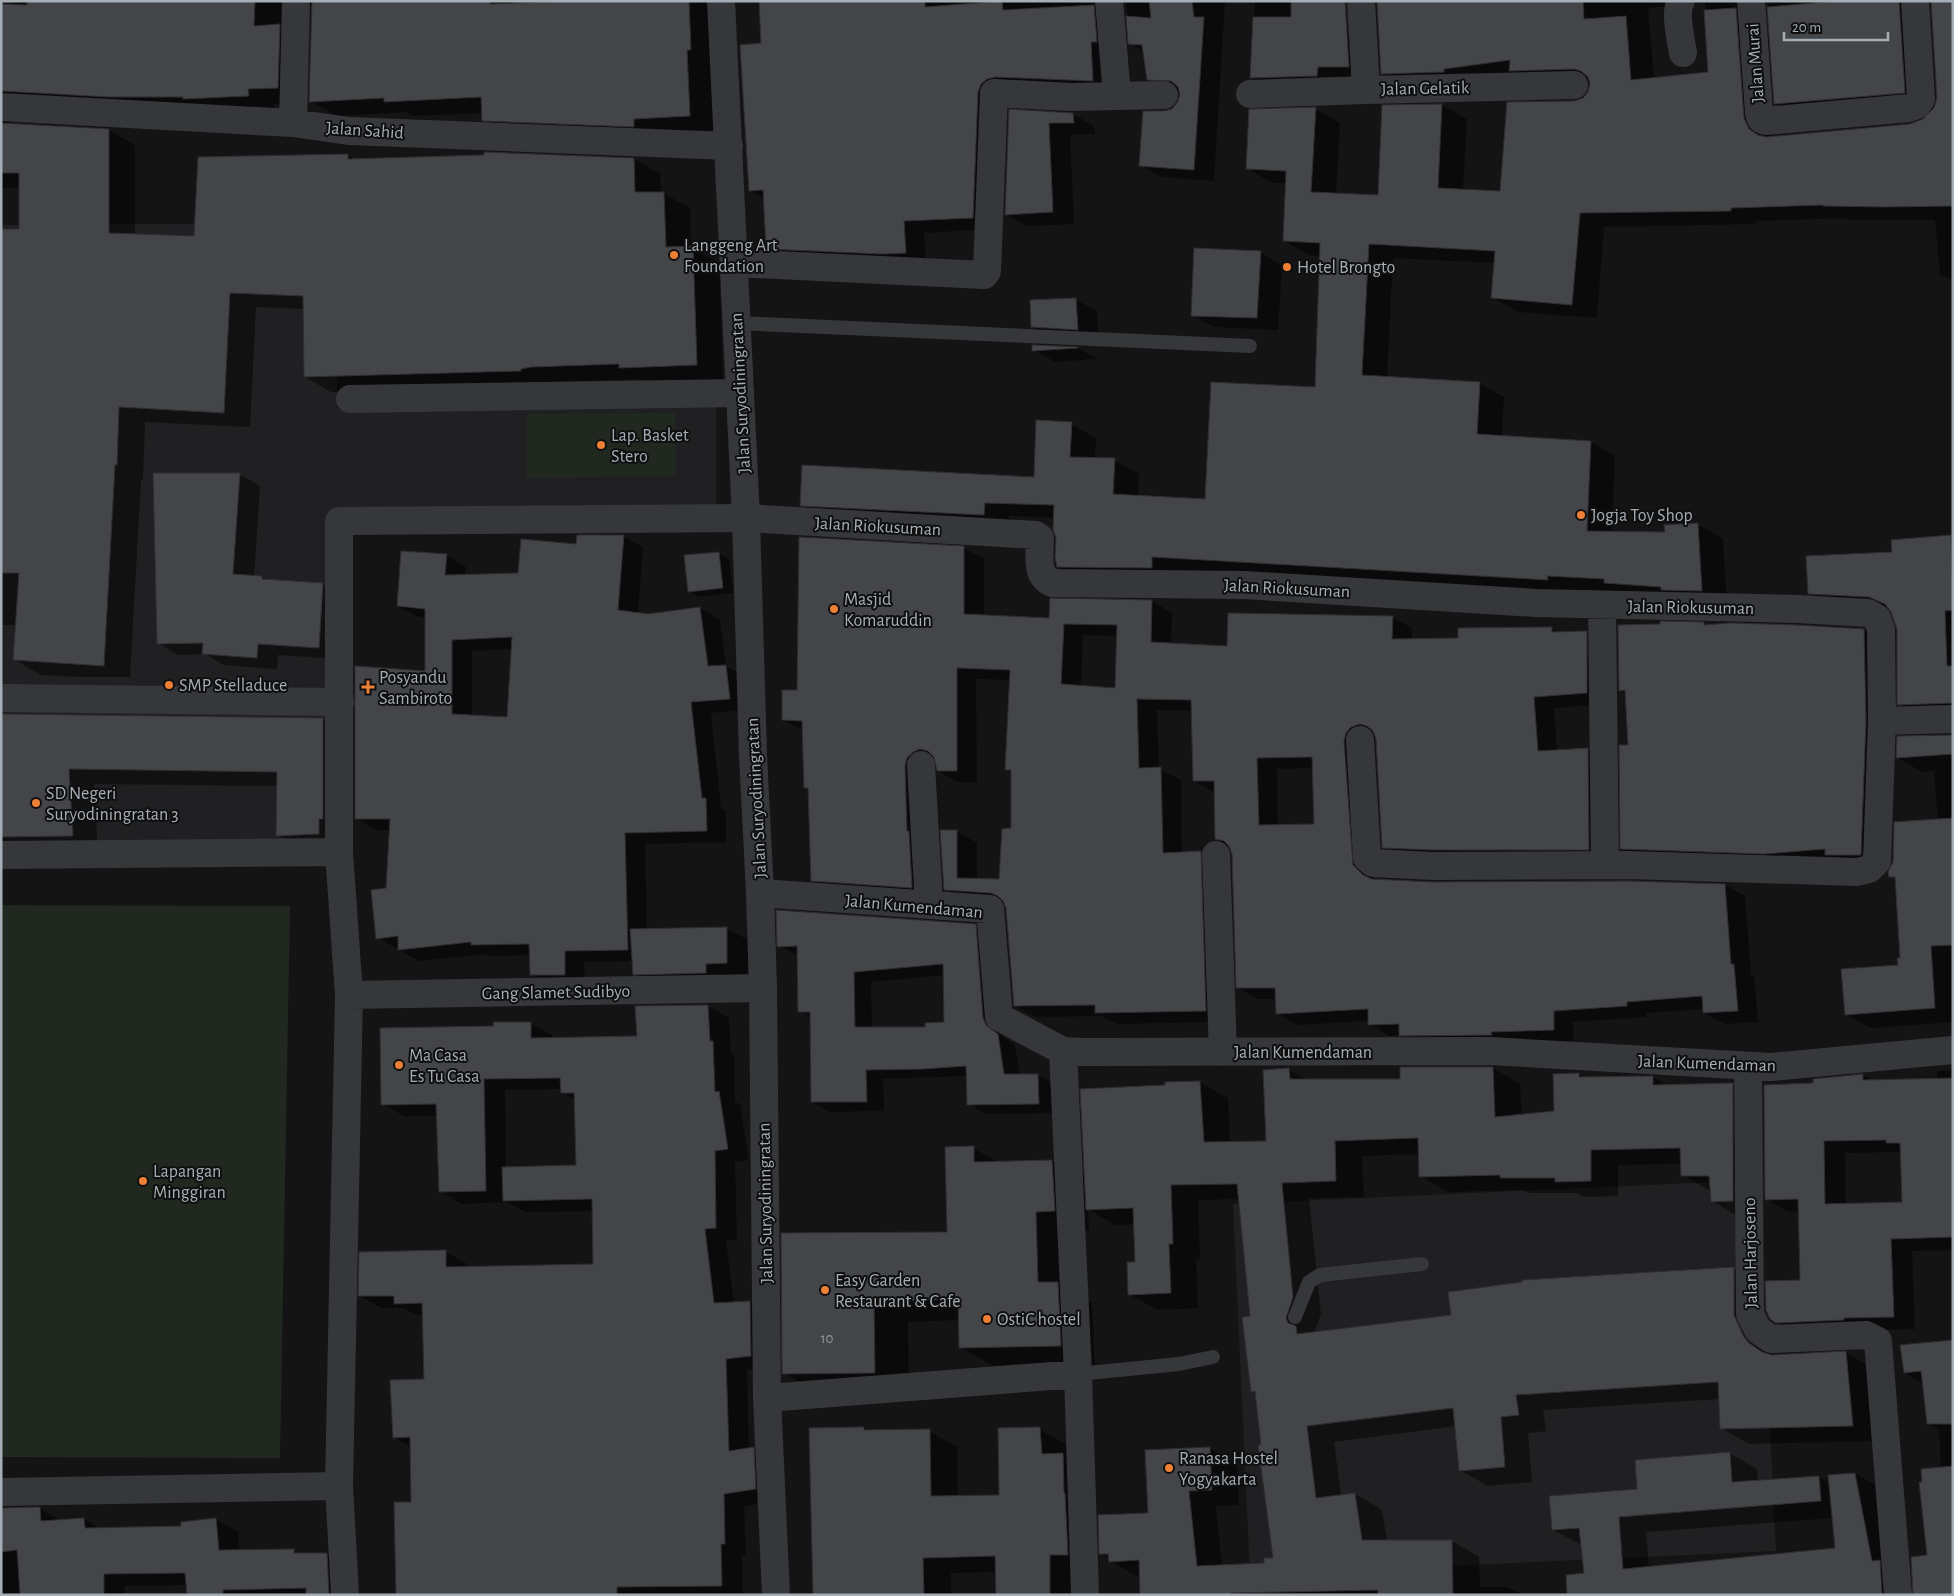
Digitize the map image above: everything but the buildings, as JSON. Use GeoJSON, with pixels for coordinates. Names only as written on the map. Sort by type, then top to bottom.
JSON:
{"type":"FeatureCollection","features":[{"type":"Feature","properties":{"kind":"street"},"geometry":{"type":"LineString","coordinates":[[293,123],[296,1]]}},
{"type":"Feature","properties":{"kind":"street","name":"Jalan Suryodiningratan"},"geometry":{"type":"LineString","coordinates":[[721,1],[746,518],[753,755],[760,893],[768,1398],[776,1595]]}},
{"type":"Feature","properties":{"kind":"street"},"geometry":{"type":"LineString","coordinates":[[1108,1],[1117,96]]}},
{"type":"Feature","properties":{"kind":"street","name":"Jalan Gelatik"},"geometry":{"type":"LineString","coordinates":[[1361,1],[1366,90],[1574,85]]}},
{"type":"Feature","properties":{"kind":"street"},"geometry":{"type":"LineString","coordinates":[[1681,1],[1678,7],[1678,15],[1683,53]]}},
{"type":"Feature","properties":{"kind":"street","name":"Jalan Murai"},"geometry":{"type":"LineString","coordinates":[[1751,1],[1759,114],[1761,119],[1765,121],[1909,108],[1917,105],[1921,99],[1915,1]]}},
{"type":"Feature","properties":{"kind":"street"},"geometry":{"type":"LineString","coordinates":[[1250,94],[1366,90]]}},
{"type":"Feature","properties":{"kind":"street"},"geometry":{"type":"LineString","coordinates":[[734,263],[984,274],[987,271],[994,93],[1071,97],[1164,95]]}},
{"type":"Feature","properties":{"kind":"street","name":"Jalan Sahid"},"geometry":{"type":"LineString","coordinates":[[1,107],[293,123],[349,131],[729,146]]}},
{"type":"Feature","properties":{"kind":"street"},"geometry":{"type":"LineString","coordinates":[[350,399],[740,393]]}},
{"type":"Feature","properties":{"kind":"street"},"geometry":{"type":"LineString","coordinates":[[345,1595],[339,1486],[349,995],[339,852],[339,522],[746,518]]}},
{"type":"Feature","properties":{"kind":"street","name":"Jalan Riokusuman"},"geometry":{"type":"LineString","coordinates":[[746,518],[1036,535],[1040,538],[1041,573],[1045,580],[1052,584],[1244,584],[1536,603],[1798,609],[1868,613],[1877,618],[1881,629],[1882,720]]}},
{"type":"Feature","properties":{"kind":"street"},"geometry":{"type":"LineString","coordinates":[[1602,604],[1604,865]]}},
{"type":"Feature","properties":{"kind":"street"},"geometry":{"type":"LineString","coordinates":[[1,698],[340,702]]}},
{"type":"Feature","properties":{"kind":"street"},"geometry":{"type":"LineString","coordinates":[[1360,740],[1367,858],[1373,863],[1433,866],[1604,865],[1857,872],[1869,868],[1877,861],[1882,720],[1953,719]]}},
{"type":"Feature","properties":{"kind":"street"},"geometry":{"type":"LineString","coordinates":[[921,765],[929,905]]}},
{"type":"Feature","properties":{"kind":"street"},"geometry":{"type":"LineString","coordinates":[[1,855],[339,852]]}},
{"type":"Feature","properties":{"kind":"street"},"geometry":{"type":"LineString","coordinates":[[1216,855],[1223,1052]]}},
{"type":"Feature","properties":{"kind":"street","name":"Jalan Kumendaman"},"geometry":{"type":"LineString","coordinates":[[760,893],[990,909],[999,1017],[1063,1051],[1490,1051],[1771,1067],[1953,1050]]}},
{"type":"Feature","properties":{"kind":"street","name":"Gang Slamet Sudibyo"},"geometry":{"type":"LineString","coordinates":[[349,995],[763,988]]}},
{"type":"Feature","properties":{"kind":"street"},"geometry":{"type":"LineString","coordinates":[[1063,1051],[1086,1595]]}},
{"type":"Feature","properties":{"kind":"street","name":"Jalan Harjoseno"},"geometry":{"type":"LineString","coordinates":[[1748,1066],[1750,1314],[1758,1330],[1771,1339],[1866,1335],[1878,1341],[1898,1595]]}},
{"type":"Feature","properties":{"kind":"street"},"geometry":{"type":"LineString","coordinates":[[768,1398],[1078,1374]]}},
{"type":"Feature","properties":{"kind":"street"},"geometry":{"type":"LineString","coordinates":[[1,1492],[339,1486]]}},
{"type":"Feature","properties":{"kind":"lane"},"geometry":{"type":"LineString","coordinates":[[737,323],[1250,346]]}},
{"type":"Feature","properties":{"kind":"lane"},"geometry":{"type":"LineString","coordinates":[[1296,1317],[1309,1282],[1320,1275],[1422,1264]]}},
{"type":"Feature","properties":{"kind":"lane"},"geometry":{"type":"LineString","coordinates":[[1078,1374],[1179,1364],[1213,1357]]}},
{"type":"Feature","properties":{"kind":"shaded area","name":"SMP Stelladuce"},"geometry":{"type":"Polygon","coordinates":[[[336,223],[337,408],[716,407],[716,509],[339,522],[337,849],[1,852],[1,225],[336,223]]]}},
{"type":"Feature","properties":{"kind":"shaded area","name":"Lap. Basket Stero"},"geometry":{"type":"Polygon","coordinates":[[[675,413],[676,476],[527,478],[527,414],[675,413]]]}},
{"type":"Feature","properties":{"kind":"shaded area","name":"Lapangan Minggiran"},"geometry":{"type":"Polygon","coordinates":[[[1,905],[290,906],[280,1458],[1,1457],[1,905]]]}},
{"type":"Feature","properties":{"kind":"shaded area"},"geometry":{"type":"Polygon","coordinates":[[[1758,1180],[1776,1551],[1250,1575],[1233,1204],[1758,1180]]]}},
{"type":"Feature","properties":{"kind":"place","name":"Langgeng Art Foundation"},"geometry":{"type":"Point","coordinates":[674,255]}},
{"type":"Feature","properties":{"kind":"place","name":"Hotel Brongto"},"geometry":{"type":"Point","coordinates":[1287,267]}},
{"type":"Feature","properties":{"kind":"place","name":"Lap. Basket Stero"},"geometry":{"type":"Point","coordinates":[601,445]}},
{"type":"Feature","properties":{"kind":"place","name":"Jogja Toy Shop"},"geometry":{"type":"Point","coordinates":[1581,515]}},
{"type":"Feature","properties":{"kind":"place","name":"Masjid Komaruddin"},"geometry":{"type":"Point","coordinates":[834,609]}},
{"type":"Feature","properties":{"kind":"place","name":"SMP Stelladuce"},"geometry":{"type":"Point","coordinates":[169,685]}},
{"type":"Feature","properties":{"kind":"place","name":"Posyandu Sambiroto"},"geometry":{"type":"Point","coordinates":[368,687]}},
{"type":"Feature","properties":{"kind":"place","name":"SD Negeri Suryodiningratan 3"},"geometry":{"type":"Point","coordinates":[36,803]}},
{"type":"Feature","properties":{"kind":"place","name":"Ma Casa Es Tu Casa"},"geometry":{"type":"Point","coordinates":[399,1065]}},
{"type":"Feature","properties":{"kind":"place","name":"Lapangan Minggiran"},"geometry":{"type":"Point","coordinates":[143,1181]}},
{"type":"Feature","properties":{"kind":"place","name":"Easy Garden Restaurant & Cafe"},"geometry":{"type":"Point","coordinates":[825,1290]}},
{"type":"Feature","properties":{"kind":"place","name":"OstiC hostel"},"geometry":{"type":"Point","coordinates":[987,1319]}},
{"type":"Feature","properties":{"kind":"place","name":"Ranasa Hostel Yogyakarta"},"geometry":{"type":"Point","coordinates":[1169,1468]}}]}
